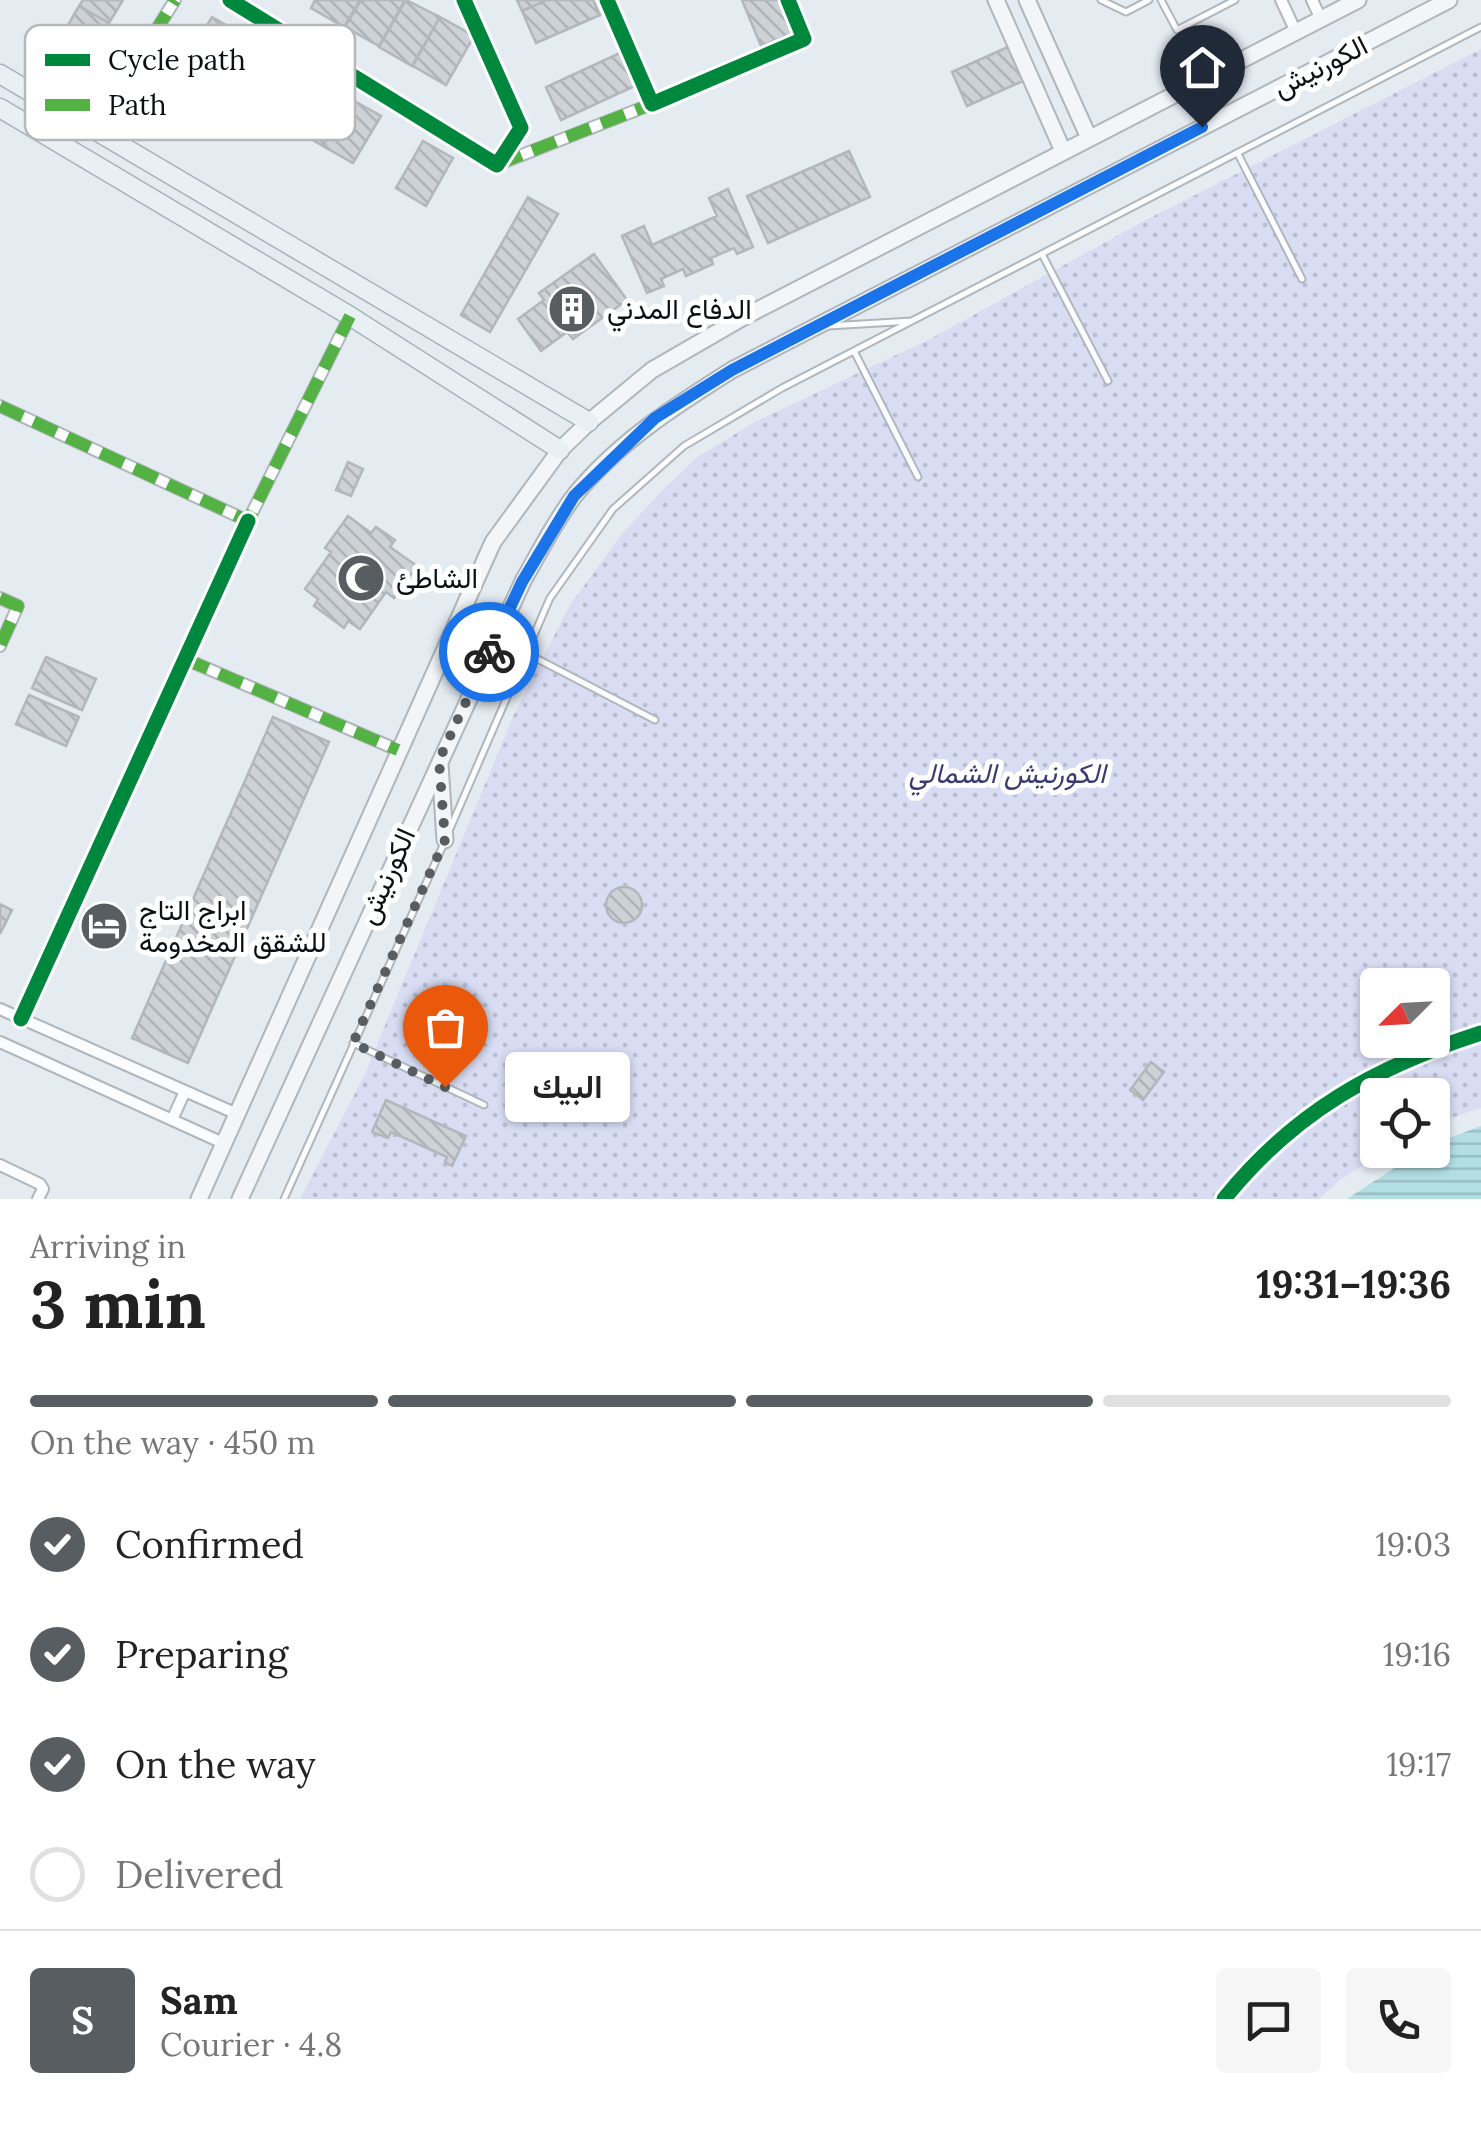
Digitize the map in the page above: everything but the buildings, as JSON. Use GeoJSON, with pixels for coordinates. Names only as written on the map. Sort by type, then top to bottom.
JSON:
{"type":"FeatureCollection","features":[{"type":"Feature","properties":{"kind":"main road"},"geometry":{"type":"LineString","coordinates":[[996,0],[1063,151]]}},
{"type":"Feature","properties":{"kind":"main road"},"geometry":{"type":"LineString","coordinates":[[1027,0],[1089,138]]}},
{"type":"Feature","properties":{"kind":"main road","name":"الكورنيش"},"geometry":{"type":"LineString","coordinates":[[198,1199],[492,542],[560,450],[652,370],[712,335],[1358,0]]}},
{"type":"Feature","properties":{"kind":"main road","name":"الكورنيش"},"geometry":{"type":"LineString","coordinates":[[240,1199],[522,582],[574,496],[655,418],[732,370],[1448,0]]}},
{"type":"Feature","properties":{"kind":"main road"},"geometry":{"type":"LineString","coordinates":[[0,74],[25,89]]}},
{"type":"Feature","properties":{"kind":"main road"},"geometry":{"type":"LineString","coordinates":[[0,108],[25,123]]}},
{"type":"Feature","properties":{"kind":"main road"},"geometry":{"type":"LineString","coordinates":[[54,140],[350,316],[560,450]]}},
{"type":"Feature","properties":{"kind":"main road"},"geometry":{"type":"LineString","coordinates":[[113,140],[589,422]]}},
{"type":"Feature","properties":{"kind":"main road"},"geometry":{"type":"LineString","coordinates":[[439,760],[445,840]]}},
{"type":"Feature","properties":{"kind":"street"},"geometry":{"type":"LineString","coordinates":[[159,25],[175,0]]}},
{"type":"Feature","properties":{"kind":"street"},"geometry":{"type":"LineString","coordinates":[[230,0],[270,25]]}},
{"type":"Feature","properties":{"kind":"street"},"geometry":{"type":"LineString","coordinates":[[464,0],[521,128],[497,165]]}},
{"type":"Feature","properties":{"kind":"street"},"geometry":{"type":"LineString","coordinates":[[606,0],[652,104]]}},
{"type":"Feature","properties":{"kind":"street"},"geometry":{"type":"LineString","coordinates":[[497,165],[804,39],[788,0]]}},
{"type":"Feature","properties":{"kind":"street"},"geometry":{"type":"LineString","coordinates":[[1281,0],[1296,32]]}},
{"type":"Feature","properties":{"kind":"street"},"geometry":{"type":"LineString","coordinates":[[1312,0],[1320,19]]}},
{"type":"Feature","properties":{"kind":"street"},"geometry":{"type":"LineString","coordinates":[[355,77],[497,165]]}},
{"type":"Feature","properties":{"kind":"street"},"geometry":{"type":"LineString","coordinates":[[21,1019],[248,521],[350,316]]}},
{"type":"Feature","properties":{"kind":"street"},"geometry":{"type":"LineString","coordinates":[[0,406],[248,521]]}},
{"type":"Feature","properties":{"kind":"street"},"geometry":{"type":"LineString","coordinates":[[0,598],[18,606],[0,646]]}},
{"type":"Feature","properties":{"kind":"street"},"geometry":{"type":"LineString","coordinates":[[185,659],[398,750]]}},
{"type":"Feature","properties":{"kind":"street"},"geometry":{"type":"LineString","coordinates":[[0,1010],[236,1114]]}},
{"type":"Feature","properties":{"kind":"street"},"geometry":{"type":"LineString","coordinates":[[0,1042],[223,1144]]}},
{"type":"Feature","properties":{"kind":"street"},"geometry":{"type":"LineString","coordinates":[[172,1120],[185,1091]]}},
{"type":"Feature","properties":{"kind":"street"},"geometry":{"type":"LineString","coordinates":[[0,1165],[40,1184],[38,1199]]}},
{"type":"Feature","properties":{"kind":"lane"},"geometry":{"type":"LineString","coordinates":[[1101,0],[1126,12],[1148,0]]}},
{"type":"Feature","properties":{"kind":"lane"},"geometry":{"type":"LineString","coordinates":[[1161,0],[1176,30],[1234,0]]}},
{"type":"Feature","properties":{"kind":"lane"},"geometry":{"type":"LineString","coordinates":[[284,1199],[550,598],[612,509],[684,446],[782,388],[1481,26]]}},
{"type":"Feature","properties":{"kind":"lane"},"geometry":{"type":"LineString","coordinates":[[1238,154],[1302,279]]}},
{"type":"Feature","properties":{"kind":"lane"},"geometry":{"type":"LineString","coordinates":[[1043,256],[1108,382]]}},
{"type":"Feature","properties":{"kind":"lane"},"geometry":{"type":"LineString","coordinates":[[815,327],[917,320]]}},
{"type":"Feature","properties":{"kind":"lane"},"geometry":{"type":"LineString","coordinates":[[854,353],[918,477]]}},
{"type":"Feature","properties":{"kind":"lane"},"geometry":{"type":"LineString","coordinates":[[526,653],[655,720]]}},
{"type":"Feature","properties":{"kind":"lane"},"geometry":{"type":"LineString","coordinates":[[353,1043],[484,1106]]}},
{"type":"Feature","properties":{"kind":"green space","name":"الكورنيش الشمالي"},"geometry":{"type":"Polygon","coordinates":[[[1481,49],[1481,1108],[1450,1118],[1450,1078],[1360,1078],[1360,1167],[1319,1199],[300,1199],[364,1076],[515,712],[570,605],[621,535],[696,458],[753,423],[932,338],[1140,223],[1481,49]]]}},
{"type":"Feature","properties":{"kind":"shaded area"},"geometry":{"type":"Polygon","coordinates":[[[1481,1126],[1481,1199],[1347,1199],[1394,1168],[1450,1168],[1450,1138],[1481,1126]]]}},
{"type":"Feature","properties":{"kind":"marked path"},"geometry":{"type":"LineString","coordinates":[[159,25],[175,0]]}},
{"type":"Feature","properties":{"kind":"marked path"},"geometry":{"type":"LineString","coordinates":[[498,164],[652,104]]}},
{"type":"Feature","properties":{"kind":"marked path"},"geometry":{"type":"LineString","coordinates":[[0,406],[248,521],[350,316]]}},
{"type":"Feature","properties":{"kind":"marked path"},"geometry":{"type":"LineString","coordinates":[[0,598],[18,606],[0,646]]}},
{"type":"Feature","properties":{"kind":"marked path"},"geometry":{"type":"LineString","coordinates":[[185,659],[398,750]]}},
{"type":"Feature","properties":{"kind":"cycle path"},"geometry":{"type":"LineString","coordinates":[[230,0],[270,25]]}},
{"type":"Feature","properties":{"kind":"cycle path"},"geometry":{"type":"LineString","coordinates":[[355,77],[497,165],[521,128],[464,0]]}},
{"type":"Feature","properties":{"kind":"cycle path"},"geometry":{"type":"LineString","coordinates":[[607,0],[652,104],[804,39],[788,0]]}},
{"type":"Feature","properties":{"kind":"cycle path"},"geometry":{"type":"LineString","coordinates":[[21,1019],[248,521]]}},
{"type":"Feature","properties":{"kind":"cycle path"},"geometry":{"type":"LineString","coordinates":[[1224,1199],[1279,1141],[1339,1096],[1406,1061],[1481,1033]]}},
{"type":"Feature","properties":{"kind":"way so far"},"geometry":{"type":"LineString","coordinates":[[445,1087],[353,1043],[445,840],[439,760],[489,652]]}},
{"type":"Feature","properties":{"kind":"place","name":"الدفاع المدني"},"geometry":{"type":"Point","coordinates":[572,309]}},
{"type":"Feature","properties":{"kind":"place","name":"الشاطئ"},"geometry":{"type":"Point","coordinates":[361,578]}},
{"type":"Feature","properties":{"kind":"place","name":"ابراج التاج للشقق المخدومة"},"geometry":{"type":"Point","coordinates":[104,926]}},
{"type":"Feature","properties":{"kind":"place","name":"البيك"},"geometry":{"type":"Point","coordinates":[445,1087]}},
{"type":"Feature","properties":{"kind":"route"},"geometry":{"type":"LineString","coordinates":[[489,652],[522,582],[574,496],[655,418],[732,370],[1202,127]]}}]}
